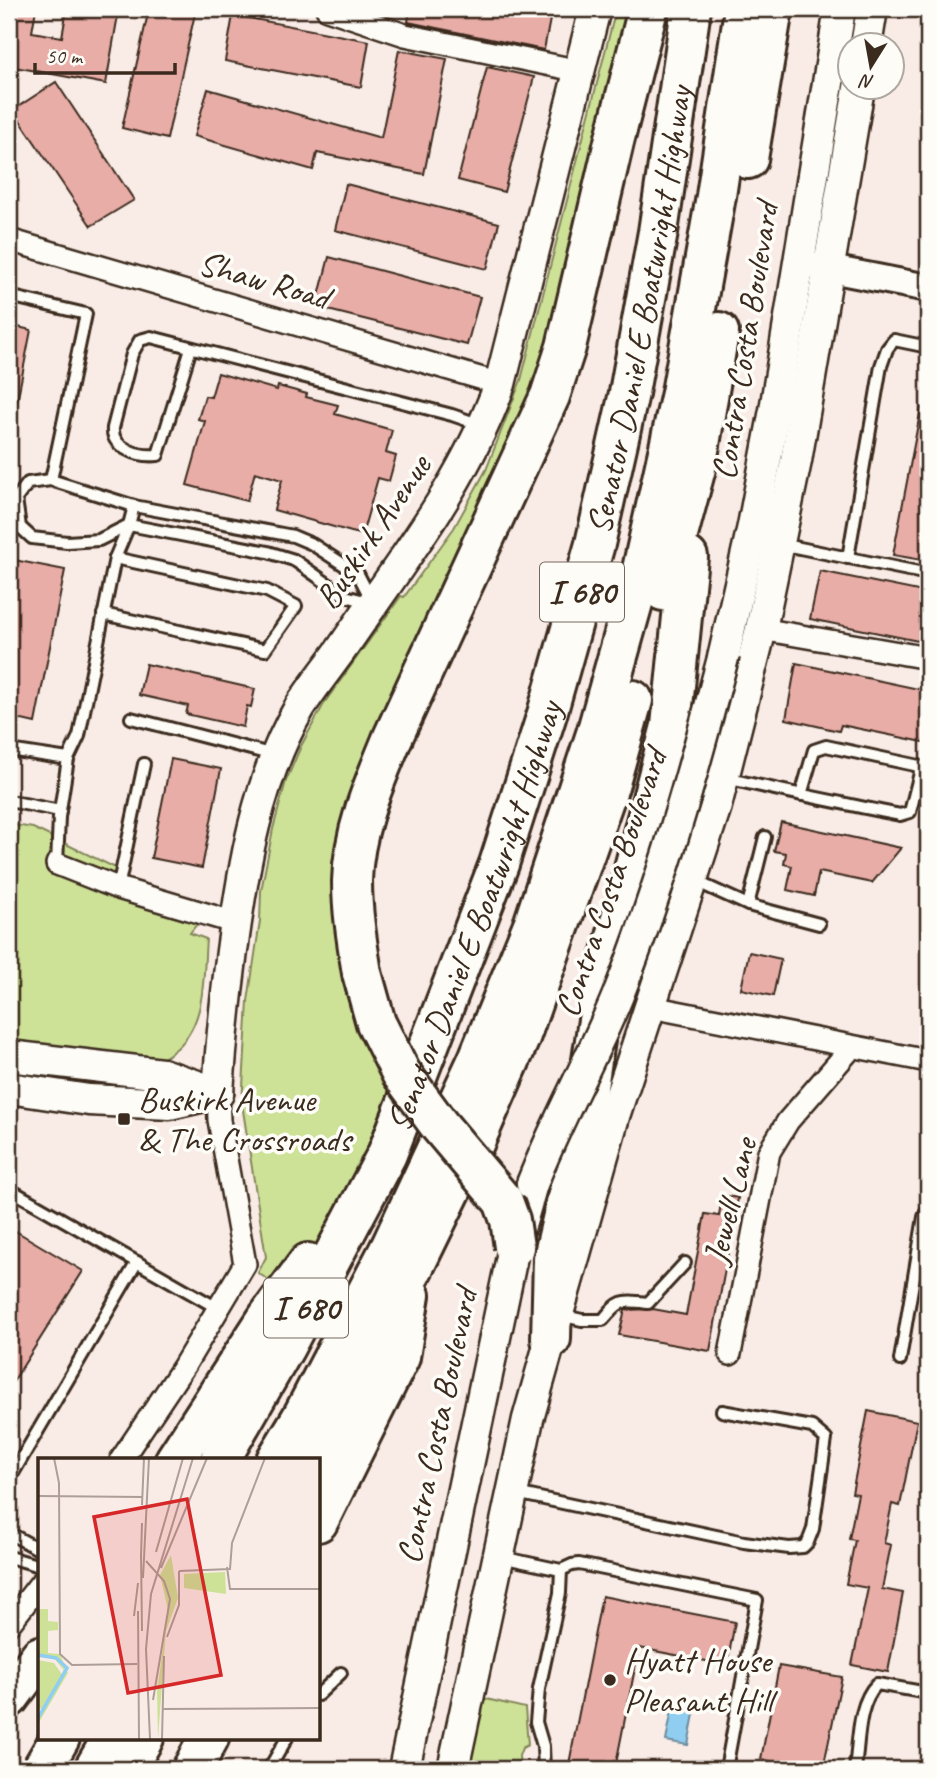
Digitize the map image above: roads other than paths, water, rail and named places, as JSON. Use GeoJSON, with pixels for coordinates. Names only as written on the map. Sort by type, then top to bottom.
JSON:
{"type":"FeatureCollection","features":[{"type":"Feature","properties":{"kind":"highway"},"geometry":{"type":"LineString","coordinates":[[514,1247],[510,1220],[503,1201],[439,1125],[401,1073],[376,1023],[362,972],[354,918],[352,879],[358,835],[372,789],[393,737],[550,396],[566,347],[648,9]]}},
{"type":"Feature","properties":{"kind":"highway","name":"Senator Daniel E Boatwright Highway"},"geometry":{"type":"LineString","coordinates":[[221,1458],[285,1347],[387,1154],[499,864],[547,714],[595,544],[629,393],[658,232],[691,9]]}},
{"type":"Feature","properties":{"kind":"highway","name":"I 680"},"geometry":{"type":"LineString","coordinates":[[277,1458],[302,1417],[391,1246],[478,1059],[534,922],[596,734],[641,574],[681,393],[716,195],[744,9]]}},
{"type":"Feature","properties":{"kind":"highway","name":"I 680"},"geometry":{"type":"LineString","coordinates":[[309,1458],[339,1408],[415,1265],[473,1146],[520,1038],[610,783],[696,468],[773,9]]}},
{"type":"Feature","properties":{"kind":"highway"},"geometry":{"type":"LineString","coordinates":[[554,1326],[553,1258],[579,1147],[603,986],[671,726],[696,468]]}},
{"type":"Feature","properties":{"kind":"highway"},"geometry":{"type":"LineString","coordinates":[[176,1458],[268,1317],[387,1154]]}},
{"type":"Feature","properties":{"kind":"highway"},"geometry":{"type":"LineString","coordinates":[[320,1518],[400,1357],[415,1265]]}},
{"type":"Feature","properties":{"kind":"highway"},"geometry":{"type":"LineString","coordinates":[[9,1698],[38,1659]]}},
{"type":"Feature","properties":{"kind":"highway"},"geometry":{"type":"LineString","coordinates":[[42,1769],[59,1740]]}},
{"type":"Feature","properties":{"kind":"highway"},"geometry":{"type":"LineString","coordinates":[[94,1769],[111,1740]]}},
{"type":"Feature","properties":{"kind":"highway"},"geometry":{"type":"LineString","coordinates":[[126,1769],[143,1740]]}},
{"type":"Feature","properties":{"kind":"highway"},"geometry":{"type":"LineString","coordinates":[[192,1769],[207,1740]]}},
{"type":"Feature","properties":{"kind":"main road","name":"Buskirk Avenue"},"geometry":{"type":"LineString","coordinates":[[218,1093],[221,1037],[236,923],[251,839],[267,782],[300,708],[437,512],[484,426],[500,384],[595,9]]}},
{"type":"Feature","properties":{"kind":"main road","name":"Contra Costa Boulevard"},"geometry":{"type":"LineString","coordinates":[[404,1769],[514,1247],[532,1184],[551,1136],[617,998],[640,936],[674,834],[724,654],[753,526],[775,410],[840,9]]}},
{"type":"Feature","properties":{"kind":"main road"},"geometry":{"type":"LineString","coordinates":[[868,32],[872,9]]}},
{"type":"Feature","properties":{"kind":"main road","name":"Contra Costa Boulevard"},"geometry":{"type":"LineString","coordinates":[[453,1769],[528,1419],[615,1112],[723,777],[761,629],[830,269],[857,102]]}},
{"type":"Feature","properties":{"kind":"main road"},"geometry":{"type":"LineString","coordinates":[[9,1056],[162,1074],[218,1093]]}},
{"type":"Feature","properties":{"kind":"main road"},"geometry":{"type":"LineString","coordinates":[[9,1088],[89,1100],[170,1104],[218,1093]]}},
{"type":"Feature","properties":{"kind":"street"},"geometry":{"type":"LineString","coordinates":[[327,9],[405,35],[580,71]]}},
{"type":"Feature","properties":{"kind":"street","name":"Shaw Road"},"geometry":{"type":"LineString","coordinates":[[9,240],[500,384]]}},
{"type":"Feature","properties":{"kind":"street"},"geometry":{"type":"LineString","coordinates":[[798,263],[928,288]]}},
{"type":"Feature","properties":{"kind":"street"},"geometry":{"type":"LineString","coordinates":[[761,629],[928,659]]}},
{"type":"Feature","properties":{"kind":"street"},"geometry":{"type":"LineString","coordinates":[[57,864],[118,888],[236,923]]}},
{"type":"Feature","properties":{"kind":"street"},"geometry":{"type":"LineString","coordinates":[[651,1007],[928,1061]]}},
{"type":"Feature","properties":{"kind":"street","name":"Jewell Lane"},"geometry":{"type":"LineString","coordinates":[[730,1354],[769,1152],[788,1121],[852,1047]]}},
{"type":"Feature","properties":{"kind":"street"},"geometry":{"type":"LineString","coordinates":[[122,1458],[245,1264],[219,1120],[218,1093]]}},
{"type":"Feature","properties":{"kind":"street"},"geometry":{"type":"LineString","coordinates":[[9,1624],[38,1587]]}},
{"type":"Feature","properties":{"kind":"lane"},"geometry":{"type":"LineString","coordinates":[[9,296],[86,314],[51,480]]}},
{"type":"Feature","properties":{"kind":"lane"},"geometry":{"type":"LineString","coordinates":[[191,348],[158,455],[150,456],[131,451],[116,443],[112,436],[113,428],[135,345],[140,340],[151,337],[452,415],[484,426]]}},
{"type":"Feature","properties":{"kind":"lane"},"geometry":{"type":"LineString","coordinates":[[848,558],[881,366],[887,349],[894,340],[928,346]]}},
{"type":"Feature","properties":{"kind":"lane"},"geometry":{"type":"LineString","coordinates":[[51,480],[134,506],[293,536],[312,544],[358,574],[373,603],[345,596],[294,560],[268,552],[129,525],[99,540],[67,542],[32,538],[20,527],[16,499],[28,483],[51,480]]}},
{"type":"Feature","properties":{"kind":"lane"},"geometry":{"type":"LineString","coordinates":[[57,864],[60,811],[68,760],[79,736],[115,558],[134,506]]}},
{"type":"Feature","properties":{"kind":"lane"},"geometry":{"type":"LineString","coordinates":[[779,544],[928,574]]}},
{"type":"Feature","properties":{"kind":"lane"},"geometry":{"type":"LineString","coordinates":[[103,614],[265,650],[296,606],[267,591],[115,558]]}},
{"type":"Feature","properties":{"kind":"lane"},"geometry":{"type":"LineString","coordinates":[[131,718],[277,756]]}},
{"type":"Feature","properties":{"kind":"lane"},"geometry":{"type":"LineString","coordinates":[[723,777],[801,794],[900,815],[910,812],[920,773],[919,766],[826,746],[814,750],[801,794]]}},
{"type":"Feature","properties":{"kind":"lane"},"geometry":{"type":"LineString","coordinates":[[9,750],[68,760]]}},
{"type":"Feature","properties":{"kind":"lane"},"geometry":{"type":"LineString","coordinates":[[118,888],[144,764]]}},
{"type":"Feature","properties":{"kind":"lane"},"geometry":{"type":"LineString","coordinates":[[9,801],[60,811]]}},
{"type":"Feature","properties":{"kind":"lane"},"geometry":{"type":"LineString","coordinates":[[748,905],[765,836]]}},
{"type":"Feature","properties":{"kind":"lane"},"geometry":{"type":"LineString","coordinates":[[692,880],[748,905],[818,924]]}},
{"type":"Feature","properties":{"kind":"lane"},"geometry":{"type":"LineString","coordinates":[[9,1189],[219,1309]]}},
{"type":"Feature","properties":{"kind":"lane"},"geometry":{"type":"LineString","coordinates":[[900,1360],[924,1217],[928,1208]]}},
{"type":"Feature","properties":{"kind":"lane"},"geometry":{"type":"LineString","coordinates":[[9,1480],[137,1262]]}},
{"type":"Feature","properties":{"kind":"lane"},"geometry":{"type":"LineString","coordinates":[[554,1326],[582,1320],[603,1320],[613,1308],[625,1300],[648,1303],[685,1263]]}},
{"type":"Feature","properties":{"kind":"lane"},"geometry":{"type":"LineString","coordinates":[[513,1492],[744,1542],[789,1548],[803,1547],[813,1529],[827,1439],[812,1427],[722,1410]]}},
{"type":"Feature","properties":{"kind":"lane"},"geometry":{"type":"LineString","coordinates":[[9,1532],[38,1549]]}},
{"type":"Feature","properties":{"kind":"lane"},"geometry":{"type":"LineString","coordinates":[[498,1556],[561,1570],[572,1564],[579,1564],[757,1600],[726,1769]]}},
{"type":"Feature","properties":{"kind":"lane"},"geometry":{"type":"LineString","coordinates":[[9,1557],[38,1565]]}},
{"type":"Feature","properties":{"kind":"lane"},"geometry":{"type":"LineString","coordinates":[[544,1769],[543,1746],[536,1722],[540,1683],[560,1593],[561,1570]]}},
{"type":"Feature","properties":{"kind":"lane"},"geometry":{"type":"LineString","coordinates":[[320,1693],[341,1673]]}},
{"type":"Feature","properties":{"kind":"lane"},"geometry":{"type":"LineString","coordinates":[[855,1769],[868,1693],[877,1684],[928,1693]]}},
{"type":"Feature","properties":{"kind":"lane"},"geometry":{"type":"LineString","coordinates":[[269,1769],[286,1740]]}},
{"type":"Feature","properties":{"kind":"water"},"geometry":{"type":"Polygon","coordinates":[[[673,1704],[695,1709],[688,1745],[666,1741],[673,1704]]]}},
{"type":"Feature","properties":{"kind":"place","name":"Buskirk Avenue & The Crossroads"},"geometry":{"type":"Point","coordinates":[124,1119]}},
{"type":"Feature","properties":{"kind":"place","name":"Hyatt House Pleasant Hill"},"geometry":{"type":"Point","coordinates":[610,1680]}}]}
